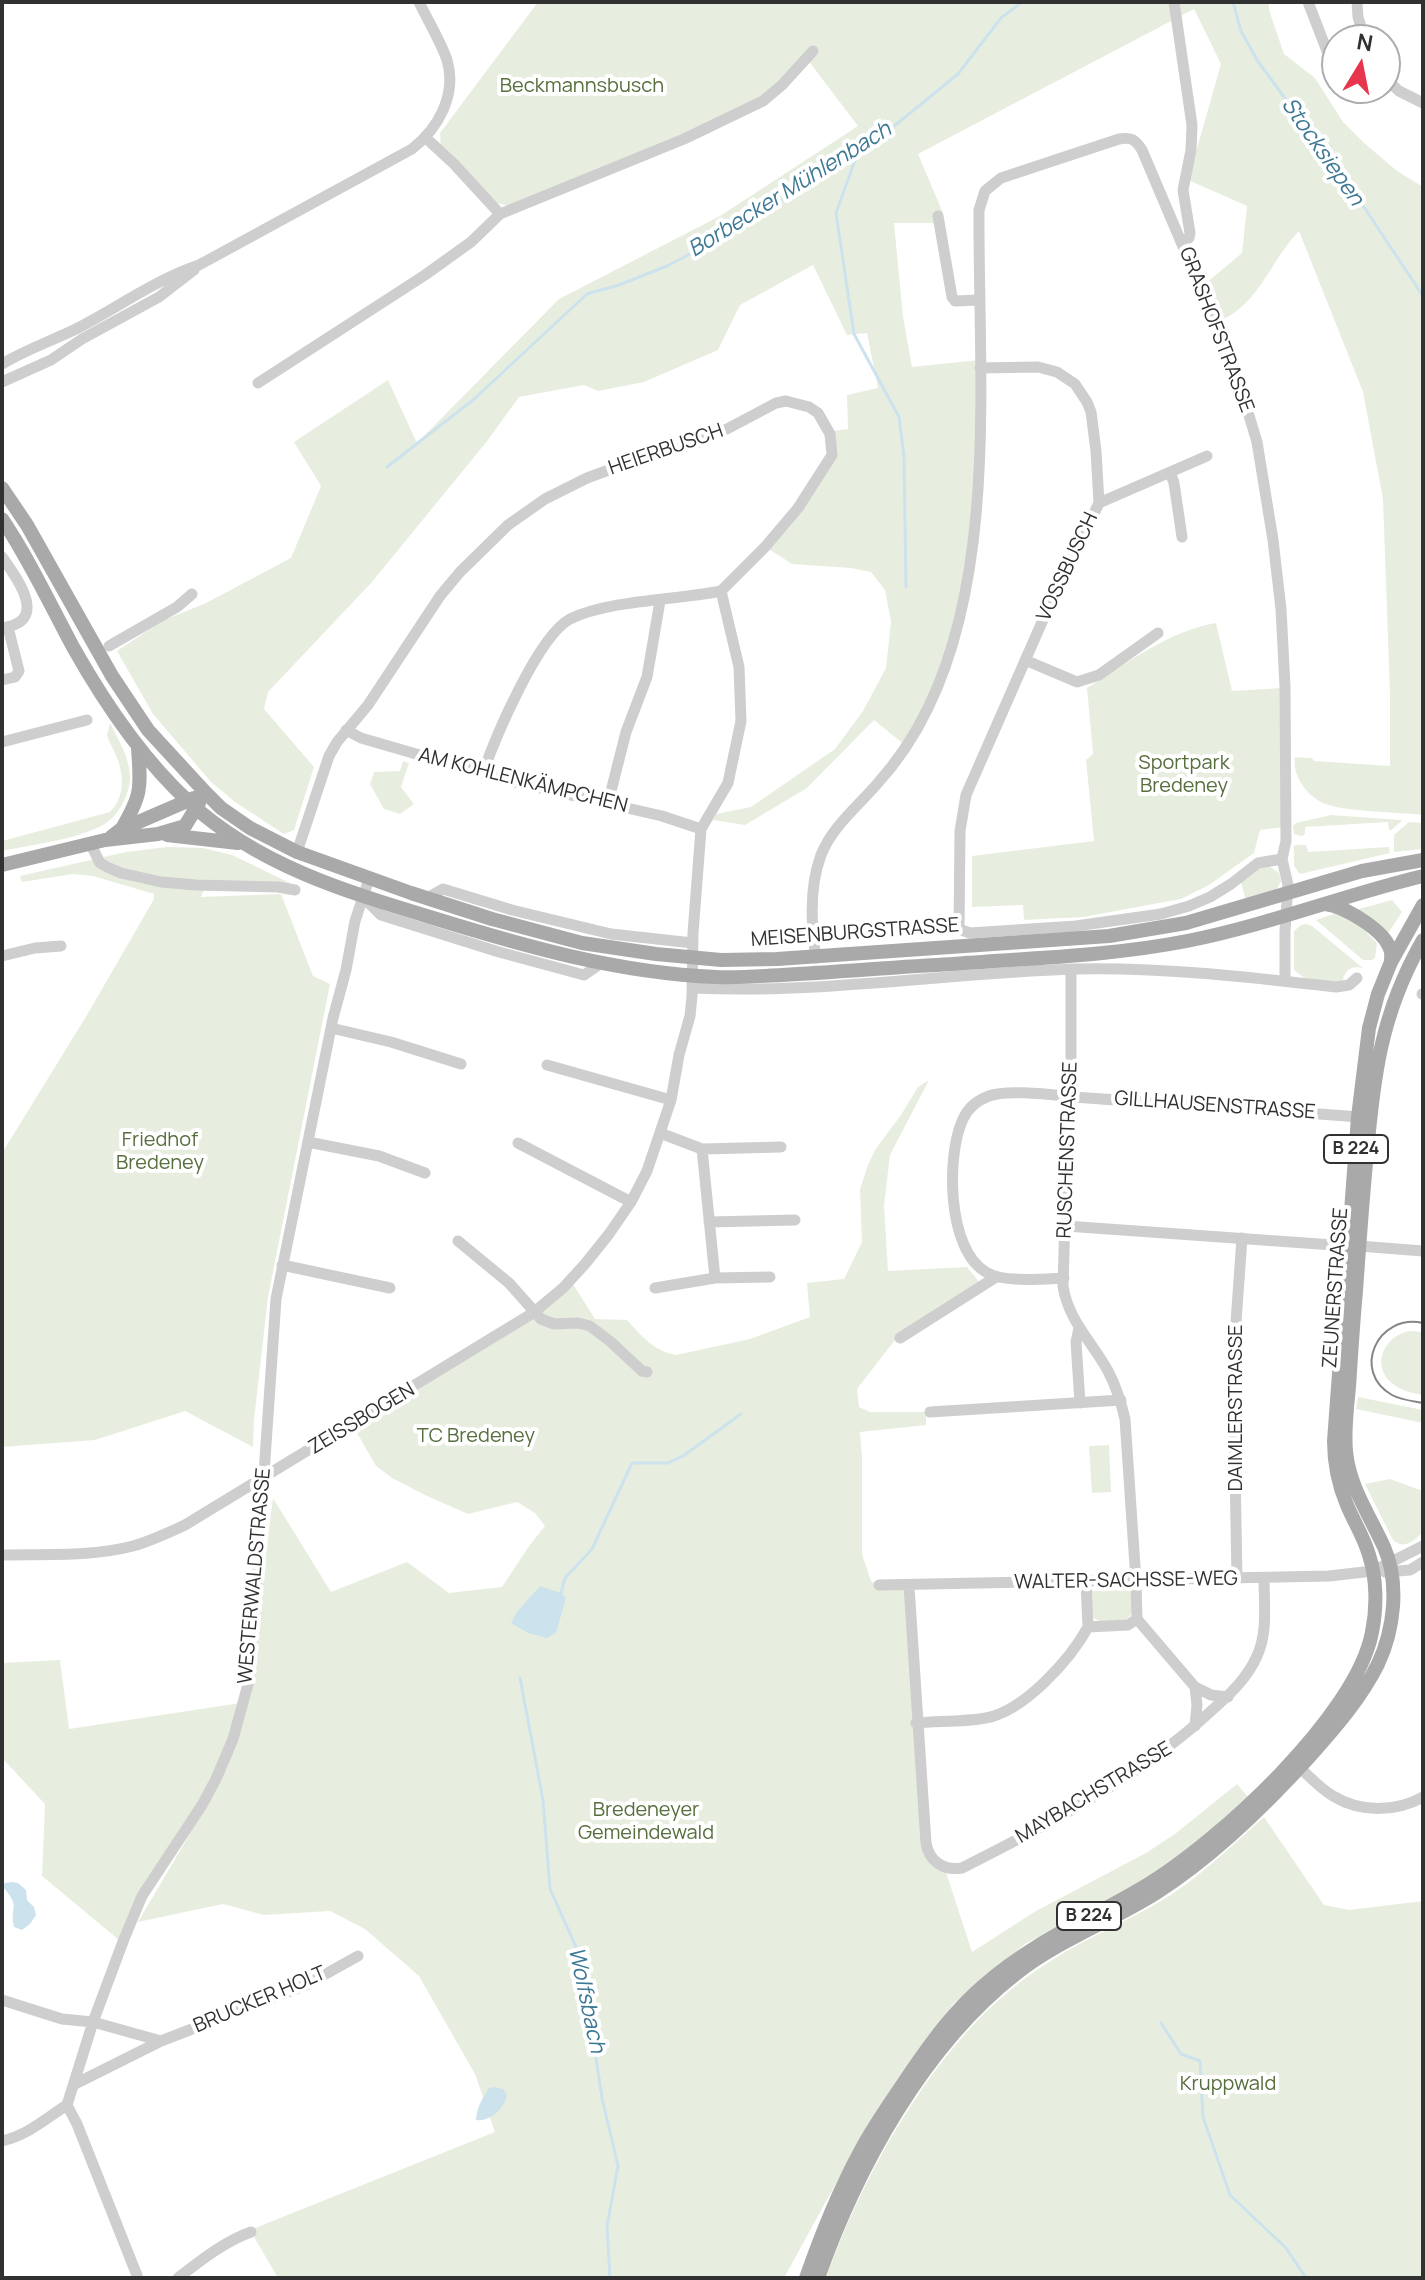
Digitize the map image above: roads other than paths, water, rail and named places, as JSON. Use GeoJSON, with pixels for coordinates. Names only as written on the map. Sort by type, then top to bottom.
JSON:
{"type":"FeatureCollection","features":[{"type":"Feature","properties":{"kind":"main road","name":"MEISENBURGSTRASSE"},"geometry":{"type":"LineString","coordinates":[[2,488],[103,649],[148,730],[221,808],[250,828],[297,852],[369,879],[492,919],[582,943],[692,950],[721,960],[816,958],[1109,936],[1186,923],[1362,871],[1423,860]]}},
{"type":"Feature","properties":{"kind":"main road","name":"MEISENBURGSTRASSE"},"geometry":{"type":"LineString","coordinates":[[2,519],[104,698],[138,748],[192,805],[242,844],[277,863],[363,897],[529,948],[692,982],[1112,953],[1189,941],[1253,926],[1423,876]]}},
{"type":"Feature","properties":{"kind":"main road"},"geometry":{"type":"LineString","coordinates":[[120,830],[136,806],[139,795],[138,748]]}},
{"type":"Feature","properties":{"kind":"main road"},"geometry":{"type":"LineString","coordinates":[[98,843],[120,830],[192,805],[205,792]]}},
{"type":"Feature","properties":{"kind":"main road"},"geometry":{"type":"LineString","coordinates":[[2,865],[185,826],[192,805]]}},
{"type":"Feature","properties":{"kind":"main road"},"geometry":{"type":"LineString","coordinates":[[158,834],[242,844]]}},
{"type":"Feature","properties":{"kind":"main road"},"geometry":{"type":"LineString","coordinates":[[1325,904],[1345,908],[1384,938],[1391,951],[1391,962]]}},
{"type":"Feature","properties":{"kind":"main road","name":"B 224"},"geometry":{"type":"LineString","coordinates":[[1391,962],[1423,905]]}},
{"type":"Feature","properties":{"kind":"main road","name":"ZEUNERSTRASSE"},"geometry":{"type":"LineString","coordinates":[[1373,1571],[1369,1551],[1342,1492],[1334,1462],[1334,1441],[1353,1246],[1377,1059],[1395,1000],[1423,940]]}},
{"type":"Feature","properties":{"kind":"main road","name":"ZEUNERSTRASSE"},"geometry":{"type":"LineString","coordinates":[[1390,1568],[1383,1544],[1354,1486],[1346,1454],[1345,1433],[1358,1117],[1369,1028],[1376,999],[1391,962]]}},
{"type":"Feature","properties":{"kind":"main road","name":"B 224"},"geometry":{"type":"LineString","coordinates":[[818,2278],[870,2157],[939,2050],[963,2020],[1041,1956],[1184,1874],[1256,1812],[1300,1768],[1352,1705],[1376,1667],[1390,1630],[1393,1598],[1390,1568]]}},
{"type":"Feature","properties":{"kind":"main road","name":"B 224"},"geometry":{"type":"LineString","coordinates":[[806,2278],[860,2151],[892,2099],[955,2012],[1013,1961],[1176,1866],[1257,1796],[1319,1729],[1357,1675],[1365,1657],[1375,1614],[1373,1571]]}},
{"type":"Feature","properties":{"kind":"street"},"geometry":{"type":"LineString","coordinates":[[2,382],[51,360],[82,339],[159,297],[199,265],[412,149],[426,138],[444,109],[449,78],[447,61],[419,2]]}},
{"type":"Feature","properties":{"kind":"street"},"geometry":{"type":"LineString","coordinates":[[1174,2],[1192,125],[1191,150],[1183,190],[1190,233],[1189,238],[1181,242]]}},
{"type":"Feature","properties":{"kind":"street"},"geometry":{"type":"LineString","coordinates":[[1308,2],[1321,36]]}},
{"type":"Feature","properties":{"kind":"street"},"geometry":{"type":"LineString","coordinates":[[1357,2],[1360,24]]}},
{"type":"Feature","properties":{"kind":"street"},"geometry":{"type":"LineString","coordinates":[[258,383],[425,275],[471,242],[500,214],[684,139],[763,101],[813,51]]}},
{"type":"Feature","properties":{"kind":"street"},"geometry":{"type":"LineString","coordinates":[[1401,92],[1423,103]]}},
{"type":"Feature","properties":{"kind":"street"},"geometry":{"type":"LineString","coordinates":[[426,138],[500,214]]}},
{"type":"Feature","properties":{"kind":"street","name":"GRASHOFSTRASSE"},"geometry":{"type":"LineString","coordinates":[[816,958],[812,897],[822,853],[841,823],[879,782],[905,747],[932,700],[953,644],[969,564],[976,504],[980,441],[979,210],[985,191],[1010,174],[1119,139],[1131,138],[1139,145],[1242,388],[1257,442],[1278,578],[1283,648],[1286,841],[1282,859],[1288,894]]}},
{"type":"Feature","properties":{"kind":"street"},"geometry":{"type":"LineString","coordinates":[[938,216],[952,297],[960,302],[979,300]]}},
{"type":"Feature","properties":{"kind":"street"},"geometry":{"type":"LineString","coordinates":[[2,364],[21,352],[78,328],[175,273],[199,265]]}},
{"type":"Feature","properties":{"kind":"street","name":"VOSSBUSCH"},"geometry":{"type":"LineString","coordinates":[[959,929],[963,805],[1025,660],[1099,503],[1091,412],[1075,384],[1057,372],[1038,367],[980,368]]}},
{"type":"Feature","properties":{"kind":"street","name":"HEIERBUSCH"},"geometry":{"type":"LineString","coordinates":[[297,852],[329,756],[374,696],[440,596],[495,536],[525,512],[587,478],[703,440],[776,403],[786,401],[809,407],[818,413],[830,434],[832,455],[798,508],[721,591]]}},
{"type":"Feature","properties":{"kind":"street"},"geometry":{"type":"LineString","coordinates":[[1099,503],[1207,456]]}},
{"type":"Feature","properties":{"kind":"street"},"geometry":{"type":"LineString","coordinates":[[1170,472],[1182,537]]}},
{"type":"Feature","properties":{"kind":"street"},"geometry":{"type":"LineString","coordinates":[[2,557],[26,597],[27,606],[23,619],[5,628],[19,671],[15,677],[2,680]]}},
{"type":"Feature","properties":{"kind":"street"},"geometry":{"type":"LineString","coordinates":[[483,773],[519,690],[563,623],[618,606],[721,591],[739,667],[741,721],[728,783],[701,829],[692,950]]}},
{"type":"Feature","properties":{"kind":"street"},"geometry":{"type":"LineString","coordinates":[[74,647],[90,653],[103,649],[166,614],[192,594]]}},
{"type":"Feature","properties":{"kind":"street"},"geometry":{"type":"LineString","coordinates":[[608,803],[626,732],[647,677],[660,601]]}},
{"type":"Feature","properties":{"kind":"street"},"geometry":{"type":"LineString","coordinates":[[1025,660],[1077,682],[1099,675],[1158,633]]}},
{"type":"Feature","properties":{"kind":"street"},"geometry":{"type":"LineString","coordinates":[[2,742],[87,720]]}},
{"type":"Feature","properties":{"kind":"street","name":"AM KOHLENKÄMPCHEN"},"geometry":{"type":"LineString","coordinates":[[346,730],[361,738],[538,789],[662,816],[701,829]]}},
{"type":"Feature","properties":{"kind":"street"},"geometry":{"type":"LineString","coordinates":[[98,843],[100,863],[121,873],[161,882],[295,890]]}},
{"type":"Feature","properties":{"kind":"street","name":"MEISENBURGSTRASSE"},"geometry":{"type":"LineString","coordinates":[[959,929],[970,933],[1076,926],[1161,914],[1210,897],[1258,863],[1282,859]]}},
{"type":"Feature","properties":{"kind":"street","name":"WESTERWALDSTRASSE"},"geometry":{"type":"LineString","coordinates":[[67,2105],[93,2022],[142,1896],[216,1779],[233,1739],[250,1677],[276,1299],[331,1028],[355,921],[369,879]]}},
{"type":"Feature","properties":{"kind":"street"},"geometry":{"type":"LineString","coordinates":[[1285,981],[1288,894]]}},
{"type":"Feature","properties":{"kind":"street"},"geometry":{"type":"LineString","coordinates":[[2,956],[61,946]]}},
{"type":"Feature","properties":{"kind":"street","name":"ZEISSBOGEN"},"geometry":{"type":"LineString","coordinates":[[2,1555],[100,1552],[145,1542],[185,1525],[533,1313],[563,1288],[609,1234],[647,1171],[671,1100],[690,1016],[692,950]]}},
{"type":"Feature","properties":{"kind":"street","name":"MEISENBURGSTRASSE"},"geometry":{"type":"LineString","coordinates":[[692,982],[734,989],[805,987],[1124,968],[1336,987],[1349,985],[1357,978]]}},
{"type":"Feature","properties":{"kind":"street","name":"RUSCHENSTRASSE"},"geometry":{"type":"LineString","coordinates":[[1071,969],[1065,1297],[1079,1328],[1107,1370],[1121,1400],[1125,1419],[1137,1619]]}},
{"type":"Feature","properties":{"kind":"street"},"geometry":{"type":"LineString","coordinates":[[331,1028],[391,1042],[461,1064]]}},
{"type":"Feature","properties":{"kind":"street"},"geometry":{"type":"LineString","coordinates":[[547,1065],[671,1100]]}},
{"type":"Feature","properties":{"kind":"street","name":"GILLHAUSENSTRASSE"},"geometry":{"type":"LineString","coordinates":[[996,1277],[970,1258],[956,1219],[952,1190],[953,1161],[963,1120],[975,1104],[994,1094],[1358,1117]]}},
{"type":"Feature","properties":{"kind":"street"},"geometry":{"type":"LineString","coordinates":[[660,1133],[702,1149],[781,1147]]}},
{"type":"Feature","properties":{"kind":"street"},"geometry":{"type":"LineString","coordinates":[[308,1142],[379,1156],[425,1173]]}},
{"type":"Feature","properties":{"kind":"street"},"geometry":{"type":"LineString","coordinates":[[518,1143],[631,1202]]}},
{"type":"Feature","properties":{"kind":"street"},"geometry":{"type":"LineString","coordinates":[[702,1149],[715,1278]]}},
{"type":"Feature","properties":{"kind":"street"},"geometry":{"type":"LineString","coordinates":[[709,1222],[795,1220]]}},
{"type":"Feature","properties":{"kind":"street"},"geometry":{"type":"LineString","coordinates":[[1066,1226],[1423,1251]]}},
{"type":"Feature","properties":{"kind":"street","name":"DAIMLERSTRASSE"},"geometry":{"type":"LineString","coordinates":[[1237,1578],[1234,1414],[1242,1238]]}},
{"type":"Feature","properties":{"kind":"street"},"geometry":{"type":"LineString","coordinates":[[458,1241],[509,1283],[533,1313],[554,1324],[590,1326],[647,1372]]}},
{"type":"Feature","properties":{"kind":"street"},"geometry":{"type":"LineString","coordinates":[[282,1265],[390,1288]]}},
{"type":"Feature","properties":{"kind":"street"},"geometry":{"type":"LineString","coordinates":[[655,1288],[715,1278],[770,1277]]}},
{"type":"Feature","properties":{"kind":"street"},"geometry":{"type":"LineString","coordinates":[[900,1338],[996,1277],[1064,1278]]}},
{"type":"Feature","properties":{"kind":"street","name":"RUSCHENSTRASSE"},"geometry":{"type":"LineString","coordinates":[[1079,1328],[1076,1342],[1080,1403]]}},
{"type":"Feature","properties":{"kind":"street"},"geometry":{"type":"LineString","coordinates":[[930,1412],[1121,1400]]}},
{"type":"Feature","properties":{"kind":"street"},"geometry":{"type":"LineString","coordinates":[[1390,1568],[1423,1546]]}},
{"type":"Feature","properties":{"kind":"street"},"geometry":{"type":"LineString","coordinates":[[1390,1568],[1410,1570],[1423,1562]]}},
{"type":"Feature","properties":{"kind":"street","name":"WALTER-SACHSSE-WEG"},"geometry":{"type":"LineString","coordinates":[[879,1585],[1339,1576],[1390,1568]]}},
{"type":"Feature","properties":{"kind":"street","name":"MAYBACHSTRASSE"},"geometry":{"type":"LineString","coordinates":[[916,1723],[927,1852],[941,1866],[962,1868],[1034,1832],[1111,1787],[1180,1740],[1228,1697],[1245,1677],[1262,1645],[1264,1578]]}},
{"type":"Feature","properties":{"kind":"street"},"geometry":{"type":"LineString","coordinates":[[909,1586],[916,1723],[986,1718],[1020,1703],[1067,1657],[1088,1627],[1086,1582]]}},
{"type":"Feature","properties":{"kind":"street"},"geometry":{"type":"LineString","coordinates":[[1088,1627],[1128,1625],[1137,1619],[1195,1687],[1211,1695],[1228,1697]]}},
{"type":"Feature","properties":{"kind":"street"},"geometry":{"type":"LineString","coordinates":[[1195,1687],[1195,1726]]}},
{"type":"Feature","properties":{"kind":"street"},"geometry":{"type":"LineString","coordinates":[[1300,1768],[1333,1796],[1357,1806],[1382,1809],[1423,1797]]}},
{"type":"Feature","properties":{"kind":"street","name":"BRUCKER HOLT"},"geometry":{"type":"LineString","coordinates":[[75,2084],[161,2041],[306,1985],[358,1956]]}},
{"type":"Feature","properties":{"kind":"street"},"geometry":{"type":"LineString","coordinates":[[2,2000],[62,2019],[93,2022],[161,2041]]}},
{"type":"Feature","properties":{"kind":"street"},"geometry":{"type":"LineString","coordinates":[[2,2141],[28,2132],[67,2105],[138,2278]]}},
{"type":"Feature","properties":{"kind":"street"},"geometry":{"type":"LineString","coordinates":[[178,2278],[251,2232]]}},
{"type":"Feature","properties":{"kind":"water"},"geometry":{"type":"Polygon","coordinates":[[[540,1586],[561,1593],[566,1598],[556,1633],[547,1638],[528,1633],[511,1623],[540,1586]]]}},
{"type":"Feature","properties":{"kind":"water"},"geometry":{"type":"Polygon","coordinates":[[[12,1882],[26,1890],[27,1900],[34,1907],[36,1915],[22,1930],[14,1927],[13,1903],[2,1886],[12,1882]]]}},
{"type":"Feature","properties":{"kind":"water"},"geometry":{"type":"Polygon","coordinates":[[[489,2088],[503,2089],[507,2095],[503,2105],[491,2117],[476,2120],[482,2100],[489,2088]]]}},
{"type":"Feature","properties":{"kind":"waterway","name":"Borbecker Mühlenbach"},"geometry":{"type":"LineString","coordinates":[[387,467],[473,400],[587,294],[667,266],[717,240],[858,153],[861,143],[893,127],[958,74],[1001,18],[1022,2]]}},
{"type":"Feature","properties":{"kind":"waterway","name":"Stocksiepen"},"geometry":{"type":"LineString","coordinates":[[1233,2],[1241,31],[1257,60],[1360,201],[1423,296]]}},
{"type":"Feature","properties":{"kind":"waterway"},"geometry":{"type":"LineString","coordinates":[[857,155],[836,213],[854,334],[899,417],[904,457],[906,587]]}},
{"type":"Feature","properties":{"kind":"waterway","name":"Wolfsbach"},"geometry":{"type":"LineString","coordinates":[[561,1593],[565,1578],[592,1549],[632,1463],[668,1463],[683,1456],[741,1414]]}},
{"type":"Feature","properties":{"kind":"waterway","name":"Wolfsbach"},"geometry":{"type":"LineString","coordinates":[[520,1678],[543,1800],[550,1889],[581,1958],[602,2098],[618,2166],[607,2226],[610,2278]]}},
{"type":"Feature","properties":{"kind":"waterway"},"geometry":{"type":"LineString","coordinates":[[1161,2023],[1181,2054],[1200,2061],[1203,2117],[1230,2195],[1286,2248],[1306,2278]]}},
{"type":"Feature","properties":{"kind":"tram line"},"geometry":{"type":"LineString","coordinates":[[1423,1323],[1407,1322],[1393,1327],[1382,1335],[1372,1359],[1373,1373],[1380,1385],[1396,1397],[1423,1403]]}},
{"type":"Feature","properties":{"kind":"park label","name":"Beckmannsbusch"},"geometry":{"type":"Point","coordinates":[582,86]}},
{"type":"Feature","properties":{"kind":"park label","name":"Sportpark Bredeney"},"geometry":{"type":"Point","coordinates":[1184,774]}},
{"type":"Feature","properties":{"kind":"park label","name":"Friedhof Bredeney"},"geometry":{"type":"Point","coordinates":[160,1152]}},
{"type":"Feature","properties":{"kind":"park label","name":"TC Bredeney"},"geometry":{"type":"Point","coordinates":[476,1436]}},
{"type":"Feature","properties":{"kind":"park label","name":"Bredeneyer Gemeindewald"},"geometry":{"type":"Point","coordinates":[646,1822]}},
{"type":"Feature","properties":{"kind":"park label","name":"Kruppwald"},"geometry":{"type":"Point","coordinates":[1228,2084]}}]}
